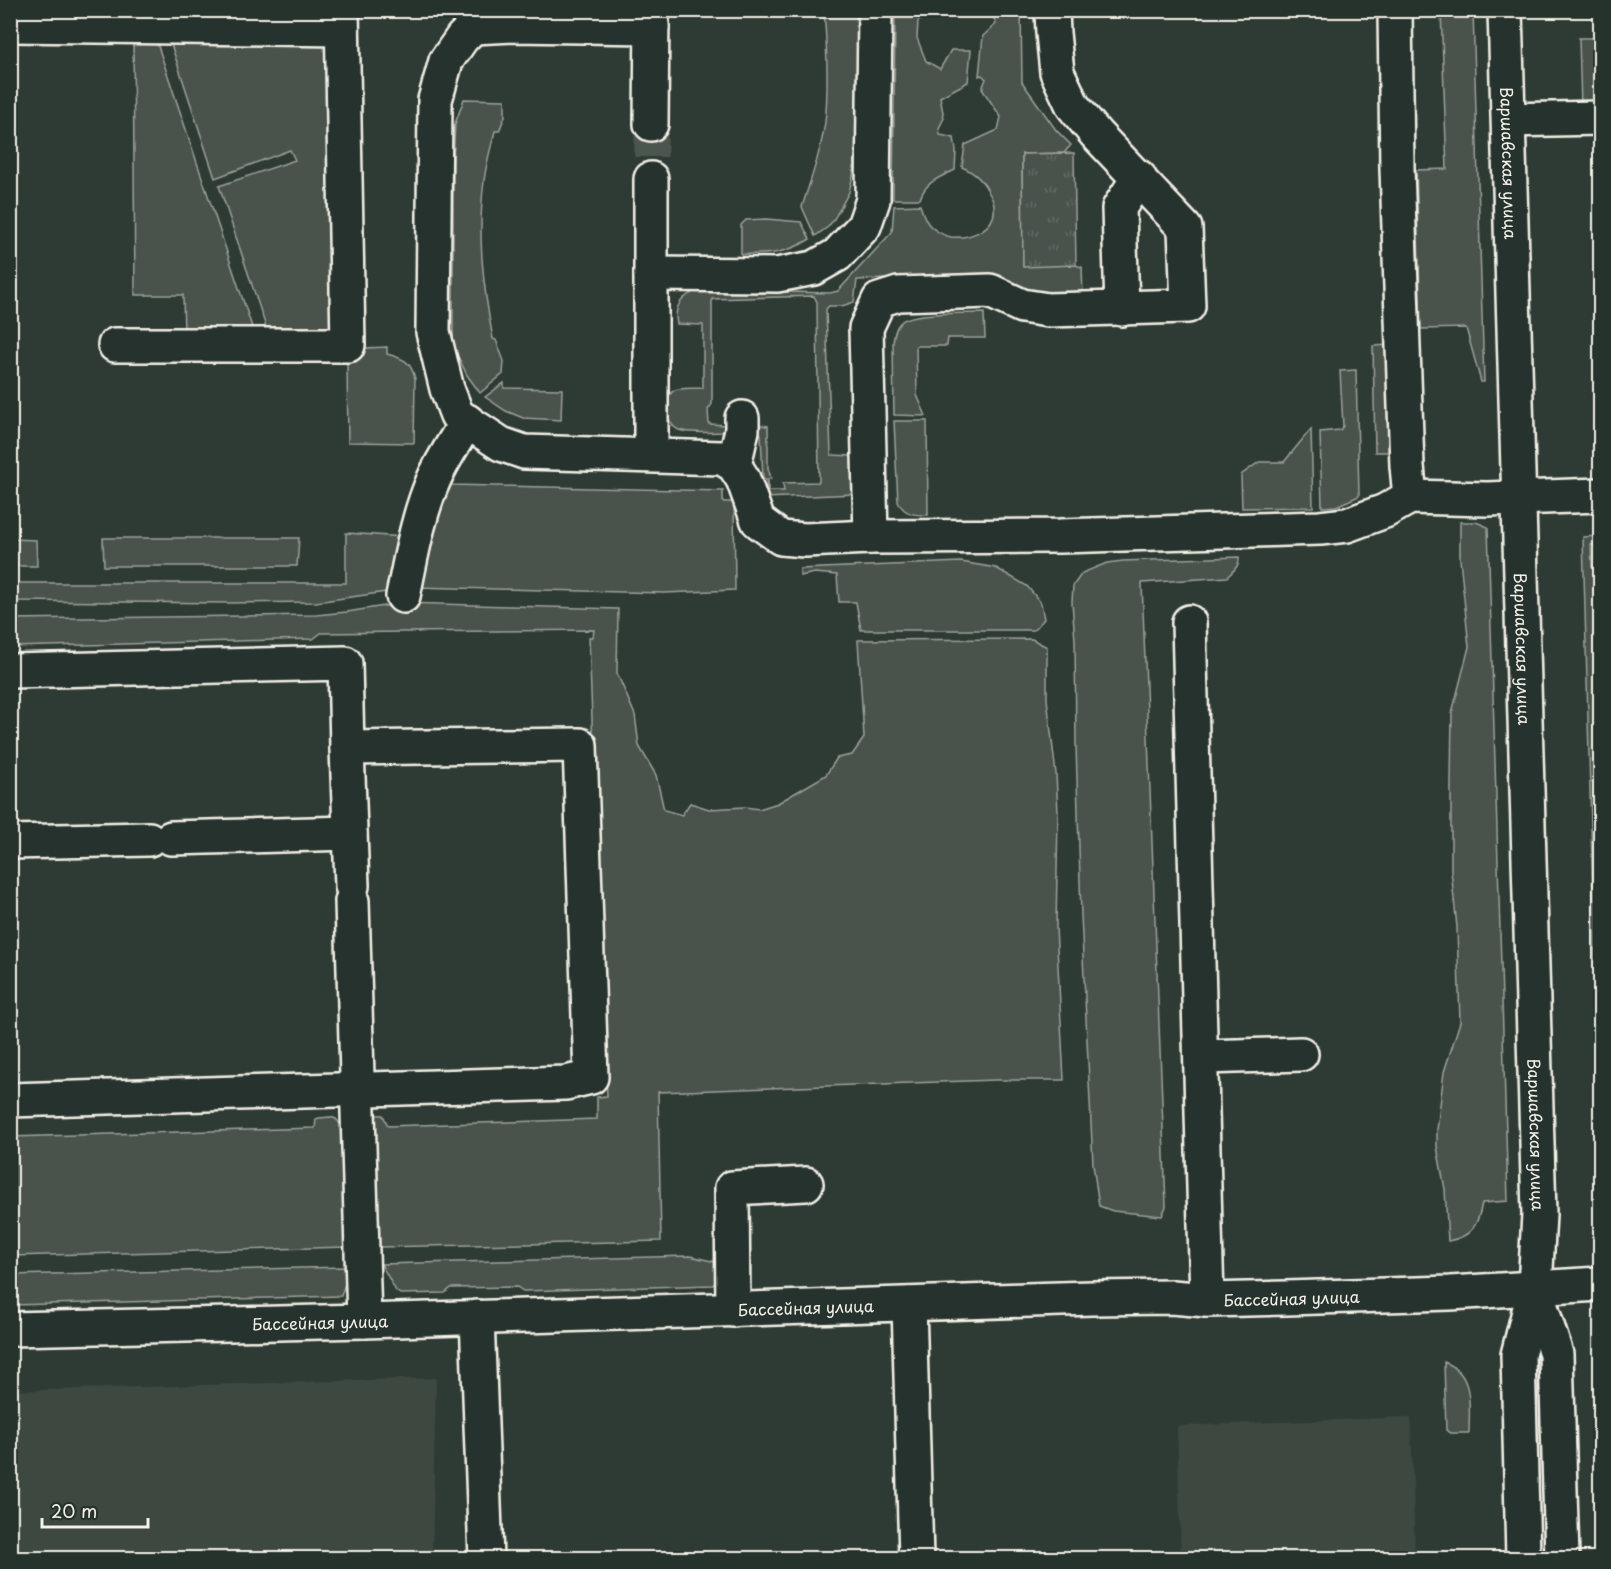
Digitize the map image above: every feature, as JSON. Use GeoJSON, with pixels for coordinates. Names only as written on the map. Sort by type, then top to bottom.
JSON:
{"type":"FeatureCollection","features":[{"type":"Feature","properties":{"kind":"street"},"geometry":{"type":"LineString","coordinates":[[651,274],[777,275],[814,268],[837,255],[864,226],[873,200],[875,10]]}},
{"type":"Feature","properties":{"kind":"street"},"geometry":{"type":"LineString","coordinates":[[871,537],[866,328],[879,300],[898,294],[990,291],[1022,306],[1048,310],[1188,306],[1185,228],[1096,134],[1073,106],[1057,72],[1052,10]]}},
{"type":"Feature","properties":{"kind":"street"},"geometry":{"type":"LineString","coordinates":[[1395,10],[1398,180],[1407,466],[1410,497]]}},
{"type":"Feature","properties":{"kind":"street","name":"Варшавская улица"},"geometry":{"type":"LineString","coordinates":[[1505,10],[1539,1214],[1535,1288],[1518,1355],[1523,1558]]}},
{"type":"Feature","properties":{"kind":"street"},"geometry":{"type":"LineString","coordinates":[[10,25],[158,19],[342,20],[348,345],[115,345]]}},
{"type":"Feature","properties":{"kind":"street"},"geometry":{"type":"LineString","coordinates":[[651,124],[652,19],[513,25],[473,19],[446,61],[435,100],[433,332],[447,389],[457,415],[501,444],[524,452],[722,458],[734,465],[743,479],[758,521],[781,538],[805,540],[871,537],[1060,536],[1320,528],[1347,525],[1385,511],[1410,497],[1519,498],[1600,495]]}},
{"type":"Feature","properties":{"kind":"street"},"geometry":{"type":"LineString","coordinates":[[1509,120],[1600,117]]}},
{"type":"Feature","properties":{"kind":"street"},"geometry":{"type":"LineString","coordinates":[[1122,309],[1119,208],[1139,177]]}},
{"type":"Feature","properties":{"kind":"street"},"geometry":{"type":"LineString","coordinates":[[651,179],[651,455]]}},
{"type":"Feature","properties":{"kind":"street"},"geometry":{"type":"LineString","coordinates":[[734,465],[742,430],[742,418]]}},
{"type":"Feature","properties":{"kind":"street"},"geometry":{"type":"LineString","coordinates":[[403,596],[417,531],[429,491],[466,421]]}},
{"type":"Feature","properties":{"kind":"street"},"geometry":{"type":"LineString","coordinates":[[1189,622],[1208,1300]]}},
{"type":"Feature","properties":{"kind":"street"},"geometry":{"type":"LineString","coordinates":[[10,671],[345,663],[364,1321]]}},
{"type":"Feature","properties":{"kind":"street"},"geometry":{"type":"LineString","coordinates":[[10,1100],[566,1083],[591,1077],[580,745],[347,748]]}},
{"type":"Feature","properties":{"kind":"street"},"geometry":{"type":"LineString","coordinates":[[10,842],[350,833]]}},
{"type":"Feature","properties":{"kind":"street"},"geometry":{"type":"LineString","coordinates":[[1202,1057],[1301,1054]]}},
{"type":"Feature","properties":{"kind":"street"},"geometry":{"type":"LineString","coordinates":[[734,1310],[732,1188],[806,1184]]}},
{"type":"Feature","properties":{"kind":"street","name":"Бассейная улица"},"geometry":{"type":"LineString","coordinates":[[10,1329],[364,1321],[1092,1298],[1172,1297],[1208,1300],[1439,1294],[1600,1284]]}},
{"type":"Feature","properties":{"kind":"street","name":"Варшавская улица"},"geometry":{"type":"LineString","coordinates":[[1535,1288],[1556,1354],[1562,1558]]}},
{"type":"Feature","properties":{"kind":"street"},"geometry":{"type":"LineString","coordinates":[[909,1304],[916,1558]]}},
{"type":"Feature","properties":{"kind":"street"},"geometry":{"type":"LineString","coordinates":[[477,1317],[486,1558]]}},
{"type":"Feature","properties":{"kind":"shaded area"},"geometry":{"type":"Polygon","coordinates":[[[436,1378],[432,1558],[11,1558],[11,1391],[436,1378]]]}},
{"type":"Feature","properties":{"kind":"shaded area"},"geometry":{"type":"Polygon","coordinates":[[[1411,1417],[1415,1558],[1181,1558],[1177,1426],[1411,1417]]]}},
{"type":"Feature","properties":{"kind":"green space"},"geometry":{"type":"Polygon","coordinates":[[[824,11],[859,11],[856,150],[849,192],[828,227],[815,236],[802,207],[825,122],[827,66],[824,11]]]}},
{"type":"Feature","properties":{"kind":"green space"},"geometry":{"type":"Polygon","coordinates":[[[895,11],[933,11],[934,15],[918,21],[917,38],[926,61],[940,69],[951,50],[971,50],[968,82],[940,97],[944,118],[939,128],[940,135],[954,138],[955,170],[929,184],[920,199],[893,199],[895,11]]]}},
{"type":"Feature","properties":{"kind":"green space"},"geometry":{"type":"Polygon","coordinates":[[[991,11],[1021,11],[1022,82],[1056,130],[1071,145],[1064,153],[1022,154],[1023,266],[1075,265],[1082,267],[1083,297],[1037,296],[1000,275],[857,280],[854,302],[842,306],[829,306],[826,309],[831,455],[853,456],[855,494],[765,498],[767,492],[766,480],[763,479],[761,434],[749,433],[752,424],[768,426],[768,468],[771,478],[768,479],[768,491],[784,491],[783,483],[819,482],[817,302],[814,296],[712,299],[712,404],[708,410],[709,424],[726,425],[726,432],[695,432],[679,430],[675,427],[667,411],[668,398],[675,390],[703,388],[703,325],[677,324],[676,312],[680,302],[699,290],[830,293],[838,291],[892,232],[894,206],[920,205],[931,227],[951,237],[974,234],[987,226],[994,214],[993,201],[987,188],[975,174],[962,167],[965,145],[998,130],[1001,117],[982,89],[986,79],[982,75],[979,76],[983,36],[996,24],[991,11]]]}},
{"type":"Feature","properties":{"kind":"green space"},"geometry":{"type":"Polygon","coordinates":[[[1441,11],[1473,11],[1484,382],[1481,382],[1466,328],[1421,329],[1416,170],[1447,169],[1441,11]]]}},
{"type":"Feature","properties":{"kind":"green space"},"geometry":{"type":"Polygon","coordinates":[[[133,35],[155,37],[254,333],[184,333],[183,295],[135,295],[133,35]]]}},
{"type":"Feature","properties":{"kind":"green space"},"geometry":{"type":"Polygon","coordinates":[[[169,38],[307,38],[326,47],[333,59],[333,323],[323,332],[268,333],[219,186],[295,160],[290,150],[215,178],[169,38]]]}},
{"type":"Feature","properties":{"kind":"green space"},"geometry":{"type":"Polygon","coordinates":[[[1579,38],[1600,38],[1600,105],[1581,106],[1579,38]]]}},
{"type":"Feature","properties":{"kind":"green space"},"geometry":{"type":"Polygon","coordinates":[[[464,99],[505,100],[505,116],[499,131],[495,131],[486,168],[481,221],[486,300],[493,339],[496,340],[504,361],[503,374],[480,393],[467,375],[453,346],[453,161],[455,124],[464,99]]]}},
{"type":"Feature","properties":{"kind":"green space"},"geometry":{"type":"Polygon","coordinates":[[[1074,153],[1076,265],[1023,267],[1022,154],[1074,153]]]}},
{"type":"Feature","properties":{"kind":"green space"},"geometry":{"type":"Polygon","coordinates":[[[746,220],[801,222],[810,239],[793,248],[777,252],[741,254],[741,225],[746,220]]]}},
{"type":"Feature","properties":{"kind":"green space"},"geometry":{"type":"Polygon","coordinates":[[[984,313],[985,338],[948,338],[947,346],[916,346],[917,395],[926,416],[894,415],[893,343],[899,324],[907,318],[916,316],[984,313]]]}},
{"type":"Feature","properties":{"kind":"green space"},"geometry":{"type":"Polygon","coordinates":[[[1390,345],[1393,452],[1375,452],[1373,346],[1390,345]]]}},
{"type":"Feature","properties":{"kind":"green space"},"geometry":{"type":"Polygon","coordinates":[[[387,347],[387,354],[398,357],[409,364],[415,379],[414,443],[348,442],[347,362],[356,362],[356,355],[364,355],[365,348],[387,347]]]}},
{"type":"Feature","properties":{"kind":"green space"},"geometry":{"type":"Polygon","coordinates":[[[1356,370],[1359,496],[1336,506],[1322,507],[1320,432],[1340,430],[1343,426],[1340,371],[1356,370]]]}},
{"type":"Feature","properties":{"kind":"green space"},"geometry":{"type":"Polygon","coordinates":[[[504,383],[504,388],[562,389],[561,420],[523,418],[506,411],[485,397],[504,383]]]}},
{"type":"Feature","properties":{"kind":"green space"},"geometry":{"type":"Polygon","coordinates":[[[894,421],[927,421],[928,515],[907,512],[898,502],[894,421]]]}},
{"type":"Feature","properties":{"kind":"green space"},"geometry":{"type":"Polygon","coordinates":[[[1311,429],[1313,507],[1242,508],[1241,475],[1259,462],[1284,462],[1311,429]]]}},
{"type":"Feature","properties":{"kind":"green space"},"geometry":{"type":"Polygon","coordinates":[[[446,482],[451,485],[723,491],[723,502],[734,502],[735,590],[664,593],[413,587],[446,482]]]}},
{"type":"Feature","properties":{"kind":"green space"},"geometry":{"type":"Polygon","coordinates":[[[1460,522],[1476,522],[1488,527],[1508,1201],[1482,1203],[1476,1224],[1472,1229],[1463,1236],[1448,1241],[1445,1189],[1437,1147],[1437,1130],[1444,1072],[1460,1022],[1457,927],[1451,870],[1452,713],[1469,647],[1460,559],[1460,522]]]}},
{"type":"Feature","properties":{"kind":"green space"},"geometry":{"type":"Polygon","coordinates":[[[346,533],[403,537],[393,591],[316,602],[11,601],[11,583],[346,583],[346,533]]]}},
{"type":"Feature","properties":{"kind":"green space"},"geometry":{"type":"Polygon","coordinates":[[[1600,536],[1600,544],[1591,545],[1592,567],[1600,566],[1600,1152],[1583,537],[1600,536]]]}},
{"type":"Feature","properties":{"kind":"green space"},"geometry":{"type":"Polygon","coordinates":[[[103,538],[299,538],[297,566],[104,566],[103,538]]]}},
{"type":"Feature","properties":{"kind":"green space"},"geometry":{"type":"Polygon","coordinates":[[[11,539],[36,540],[37,566],[11,566],[11,539]]]}},
{"type":"Feature","properties":{"kind":"green space"},"geometry":{"type":"Polygon","coordinates":[[[1239,557],[1237,566],[1227,577],[1142,583],[1166,1206],[1162,1216],[1113,1211],[1099,1206],[1093,1164],[1081,915],[1073,586],[1082,573],[1107,563],[1239,557]]]}},
{"type":"Feature","properties":{"kind":"green space"},"geometry":{"type":"Polygon","coordinates":[[[961,562],[996,568],[1027,586],[1041,603],[1044,619],[1034,630],[861,630],[856,602],[839,602],[837,575],[815,573],[800,576],[800,569],[961,562]]]}},
{"type":"Feature","properties":{"kind":"green space"},"geometry":{"type":"Polygon","coordinates":[[[403,603],[618,609],[617,673],[635,715],[639,746],[656,775],[664,810],[682,815],[690,803],[709,809],[745,807],[759,809],[778,803],[826,775],[837,758],[852,755],[864,738],[858,640],[1032,639],[1047,647],[1047,699],[1058,813],[1056,928],[1064,1080],[995,1080],[658,1092],[661,1241],[379,1247],[373,1124],[377,1115],[383,1115],[388,1126],[597,1119],[597,1097],[607,1096],[589,637],[593,637],[594,630],[321,633],[313,639],[11,647],[10,619],[316,615],[403,603]]]}},
{"type":"Feature","properties":{"kind":"green space"},"geometry":{"type":"Polygon","coordinates":[[[330,1117],[336,1119],[342,1126],[347,1247],[11,1256],[10,1137],[315,1128],[316,1119],[330,1117]]]}},
{"type":"Feature","properties":{"kind":"green space"},"geometry":{"type":"Polygon","coordinates":[[[690,1256],[720,1263],[719,1276],[713,1285],[523,1291],[517,1287],[451,1288],[445,1293],[400,1294],[381,1264],[690,1256]]]}},
{"type":"Feature","properties":{"kind":"green space"},"geometry":{"type":"Polygon","coordinates":[[[346,1267],[346,1280],[341,1296],[11,1305],[10,1275],[346,1267]]]}},
{"type":"Feature","properties":{"kind":"green space"},"geometry":{"type":"Polygon","coordinates":[[[1444,1362],[1454,1367],[1466,1382],[1469,1402],[1469,1433],[1451,1433],[1446,1430],[1444,1362]]]}},
{"type":"Feature","properties":{"kind":"tunnel"},"geometry":{"type":"LineString","coordinates":[[651,124],[651,179]]}}]}
